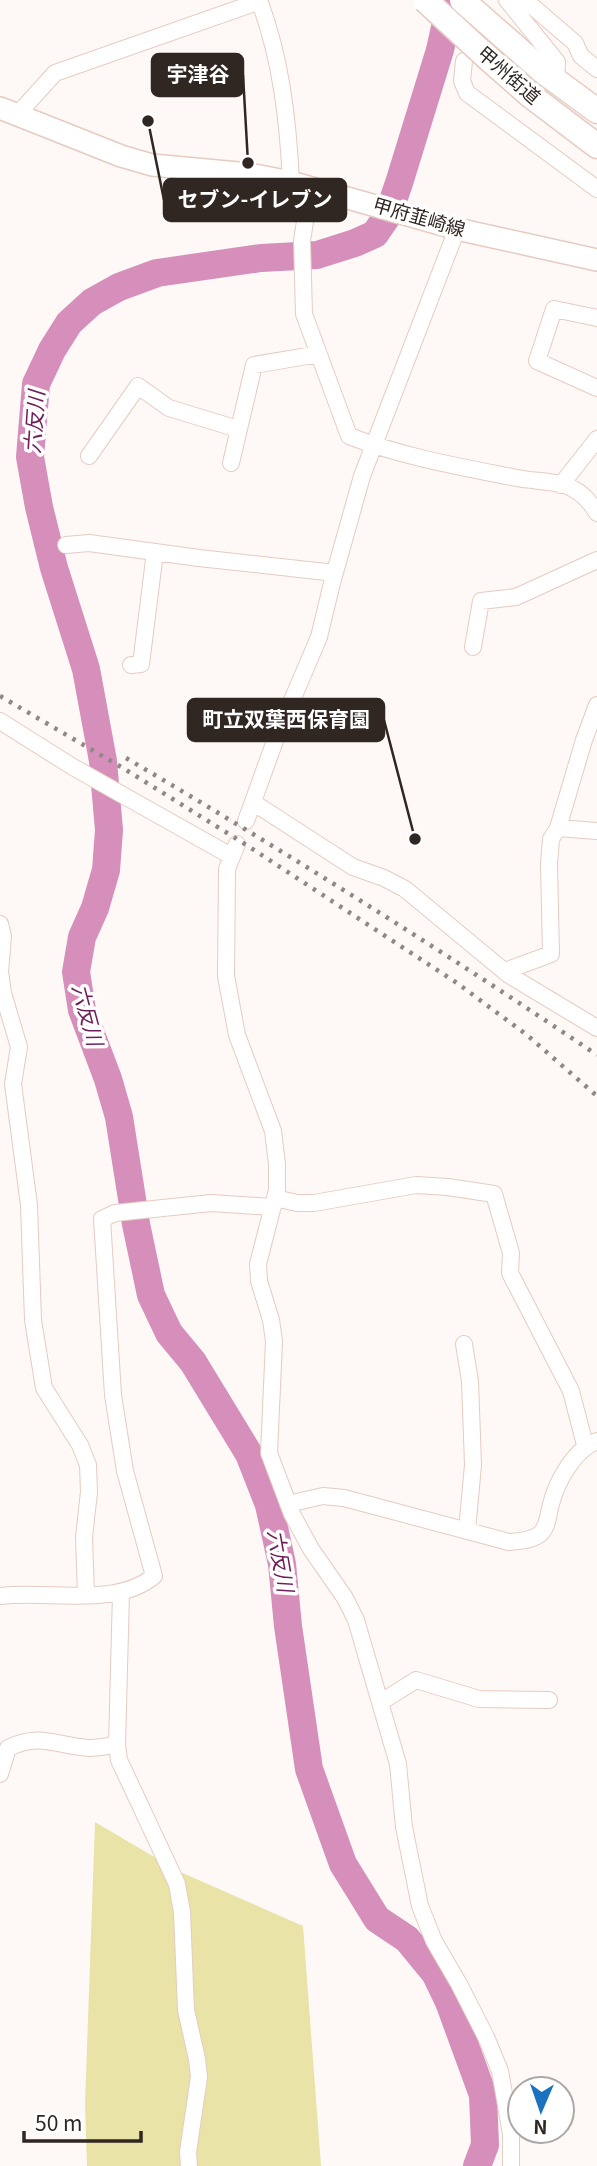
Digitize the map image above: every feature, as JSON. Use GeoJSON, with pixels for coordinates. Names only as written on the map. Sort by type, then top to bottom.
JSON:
{"type":"FeatureCollection","features":[{"type":"Feature","properties":{"kind":"highway","name":"甲州街道"},"geometry":{"type":"LineString","coordinates":[[425,0],[531,96],[597,146]]}},
{"type":"Feature","properties":{"kind":"highway","name":"甲州街道"},"geometry":{"type":"LineString","coordinates":[[462,0],[556,81],[597,111]]}},
{"type":"Feature","properties":{"kind":"main road","name":"甲府韮崎線"},"geometry":{"type":"LineString","coordinates":[[9,112],[152,166],[249,174],[291,182],[457,229],[597,260]]}},
{"type":"Feature","properties":{"kind":"street"},"geometry":{"type":"LineString","coordinates":[[9,112],[55,73],[260,0],[276,55],[288,134],[291,182]]}},
{"type":"Feature","properties":{"kind":"street"},"geometry":{"type":"LineString","coordinates":[[507,0],[557,62],[556,81]]}},
{"type":"Feature","properties":{"kind":"street"},"geometry":{"type":"LineString","coordinates":[[525,0],[575,43],[581,56],[597,69]]}},
{"type":"Feature","properties":{"kind":"street"},"geometry":{"type":"LineString","coordinates":[[464,61],[462,81],[467,93],[597,189]]}},
{"type":"Feature","properties":{"kind":"street"},"geometry":{"type":"LineString","coordinates":[[314,187],[307,208],[302,241],[304,314],[349,436],[374,446],[561,485],[580,493],[597,513]]}},
{"type":"Feature","properties":{"kind":"street"},"geometry":{"type":"LineString","coordinates":[[246,821],[276,738],[319,637],[362,476],[457,229]]}},
{"type":"Feature","properties":{"kind":"street"},"geometry":{"type":"LineString","coordinates":[[597,318],[554,309],[537,361],[597,388]]}},
{"type":"Feature","properties":{"kind":"street"},"geometry":{"type":"LineString","coordinates":[[231,463],[254,365],[319,354]]}},
{"type":"Feature","properties":{"kind":"street"},"geometry":{"type":"LineString","coordinates":[[89,456],[138,386],[169,408],[238,429]]}},
{"type":"Feature","properties":{"kind":"street"},"geometry":{"type":"LineString","coordinates":[[561,485],[597,439]]}},
{"type":"Feature","properties":{"kind":"street"},"geometry":{"type":"LineString","coordinates":[[66,545],[89,542],[334,573]]}},
{"type":"Feature","properties":{"kind":"street"},"geometry":{"type":"LineString","coordinates":[[131,666],[141,664],[155,552]]}},
{"type":"Feature","properties":{"kind":"street"},"geometry":{"type":"LineString","coordinates":[[473,647],[481,601],[516,597],[597,560]]}},
{"type":"Feature","properties":{"kind":"street"},"geometry":{"type":"LineString","coordinates":[[505,971],[551,954],[551,839],[558,828],[597,705]]}},
{"type":"Feature","properties":{"kind":"street"},"geometry":{"type":"LineString","coordinates":[[0,722],[125,796],[234,850],[227,869],[226,975],[237,1035],[272,1131],[277,1164],[274,1202],[258,1264],[259,1281],[271,1320],[274,1341],[269,1453],[288,1504],[311,1549],[345,1598],[356,1620],[398,1764],[404,1827],[420,1906],[434,1941],[486,2037],[500,2071],[514,2164]]}},
{"type":"Feature","properties":{"kind":"street"},"geometry":{"type":"LineString","coordinates":[[254,803],[353,867],[405,889],[505,971],[597,1028]]}},
{"type":"Feature","properties":{"kind":"street"},"geometry":{"type":"LineString","coordinates":[[558,828],[597,831]]}},
{"type":"Feature","properties":{"kind":"street"},"geometry":{"type":"LineString","coordinates":[[0,924],[3,936],[0,972],[3,993],[19,1047],[13,1084],[29,1205],[33,1320],[44,1388],[80,1445],[88,1465],[89,1492],[84,1537],[86,1595]]}},
{"type":"Feature","properties":{"kind":"street"},"geometry":{"type":"LineString","coordinates":[[0,1596],[23,1593],[121,1593],[136,1588],[155,1576],[125,1471],[113,1395],[102,1219],[115,1213],[148,1208],[211,1203],[314,1203],[416,1185],[494,1194],[512,1253],[510,1273],[571,1391],[591,1443],[557,1483],[546,1528],[538,1536],[509,1542],[344,1498],[323,1496],[288,1504]]}},
{"type":"Feature","properties":{"kind":"street"},"geometry":{"type":"LineString","coordinates":[[464,1343],[470,1381],[473,1465],[467,1531]]}},
{"type":"Feature","properties":{"kind":"street"},"geometry":{"type":"LineString","coordinates":[[121,1593],[117,1745],[119,1760],[177,1884],[182,1912],[186,2010],[199,2077],[188,2152],[190,2166]]}},
{"type":"Feature","properties":{"kind":"street"},"geometry":{"type":"LineString","coordinates":[[381,1702],[416,1680],[479,1699],[549,1700]]}},
{"type":"Feature","properties":{"kind":"street"},"geometry":{"type":"LineString","coordinates":[[0,1774],[8,1748],[22,1741],[40,1740],[90,1748],[117,1745]]}},
{"type":"Feature","properties":{"kind":"shaded area"},"geometry":{"type":"Polygon","coordinates":[[[95,1822],[178,1871],[303,1926],[321,2166],[87,2166],[85,2104],[95,1822]]]}},
{"type":"Feature","properties":{"kind":"waterway","name":"六反川"},"geometry":{"type":"LineString","coordinates":[[451,0],[440,50],[399,183],[388,215],[375,234],[317,255],[261,258],[157,273],[119,287],[92,302],[69,323],[52,350],[36,384],[30,457],[54,568],[86,669],[103,761],[109,830],[106,870],[95,908],[82,937],[76,972],[82,1010],[119,1117],[136,1224],[151,1295],[169,1333],[193,1362],[249,1454],[269,1505],[282,1564],[288,1626],[309,1769],[343,1864],[377,1919],[407,1939],[435,1973],[449,2002],[483,2095],[485,2145],[477,2166]]}},
{"type":"Feature","properties":{"kind":"railway"},"geometry":{"type":"LineString","coordinates":[[0,696],[248,846],[457,983],[527,1035],[597,1096]]}},
{"type":"Feature","properties":{"kind":"railway"},"geometry":{"type":"LineString","coordinates":[[126,758],[364,903],[597,1055]]}},
{"type":"Feature","properties":{"kind":"place","name":"セブン-イレブン"},"geometry":{"type":"Point","coordinates":[148,121]}},
{"type":"Feature","properties":{"kind":"place","name":"宇津谷"},"geometry":{"type":"Point","coordinates":[248,163]}},
{"type":"Feature","properties":{"kind":"place","name":"町立双葉西保育園"},"geometry":{"type":"Point","coordinates":[415,839]}}]}
